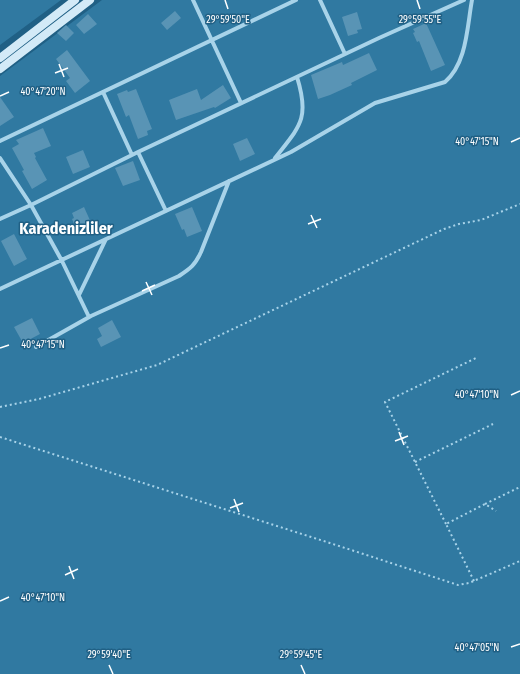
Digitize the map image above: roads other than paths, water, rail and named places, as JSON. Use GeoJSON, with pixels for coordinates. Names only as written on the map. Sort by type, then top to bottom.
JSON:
{"type":"FeatureCollection","features":[{"type":"Feature","properties":{"kind":"main road"},"geometry":{"type":"LineString","coordinates":[[0,58],[75,0]]}},
{"type":"Feature","properties":{"kind":"main road"},"geometry":{"type":"LineString","coordinates":[[0,69],[90,0]]}},
{"type":"Feature","properties":{"kind":"street"},"geometry":{"type":"LineString","coordinates":[[193,0],[241,103]]}},
{"type":"Feature","properties":{"kind":"street"},"geometry":{"type":"LineString","coordinates":[[0,141],[296,0]]}},
{"type":"Feature","properties":{"kind":"street"},"geometry":{"type":"LineString","coordinates":[[320,0],[345,54]]}},
{"type":"Feature","properties":{"kind":"street"},"geometry":{"type":"LineString","coordinates":[[451,0],[454,6]]}},
{"type":"Feature","properties":{"kind":"street"},"geometry":{"type":"LineString","coordinates":[[0,219],[241,103],[345,54],[454,6],[464,0]]}},
{"type":"Feature","properties":{"kind":"street"},"geometry":{"type":"LineString","coordinates":[[0,289],[291,152],[375,103],[445,82],[453,76],[460,61],[472,0]]}},
{"type":"Feature","properties":{"kind":"street"},"geometry":{"type":"LineString","coordinates":[[274,160],[295,132],[302,118],[304,104],[297,77]]}},
{"type":"Feature","properties":{"kind":"street"},"geometry":{"type":"LineString","coordinates":[[104,92],[132,155]]}},
{"type":"Feature","properties":{"kind":"street"},"geometry":{"type":"LineString","coordinates":[[138,152],[166,211]]}},
{"type":"Feature","properties":{"kind":"street"},"geometry":{"type":"LineString","coordinates":[[0,158],[31,205],[62,261],[89,317]]}},
{"type":"Feature","properties":{"kind":"street"},"geometry":{"type":"LineString","coordinates":[[36,347],[89,317],[179,276],[190,269],[201,252],[229,181]]}},
{"type":"Feature","properties":{"kind":"street"},"geometry":{"type":"LineString","coordinates":[[79,295],[106,239]]}},
{"type":"Feature","properties":{"kind":"district","name":"Karadenizliler"},"geometry":{"type":"Point","coordinates":[66,228]}}]}
